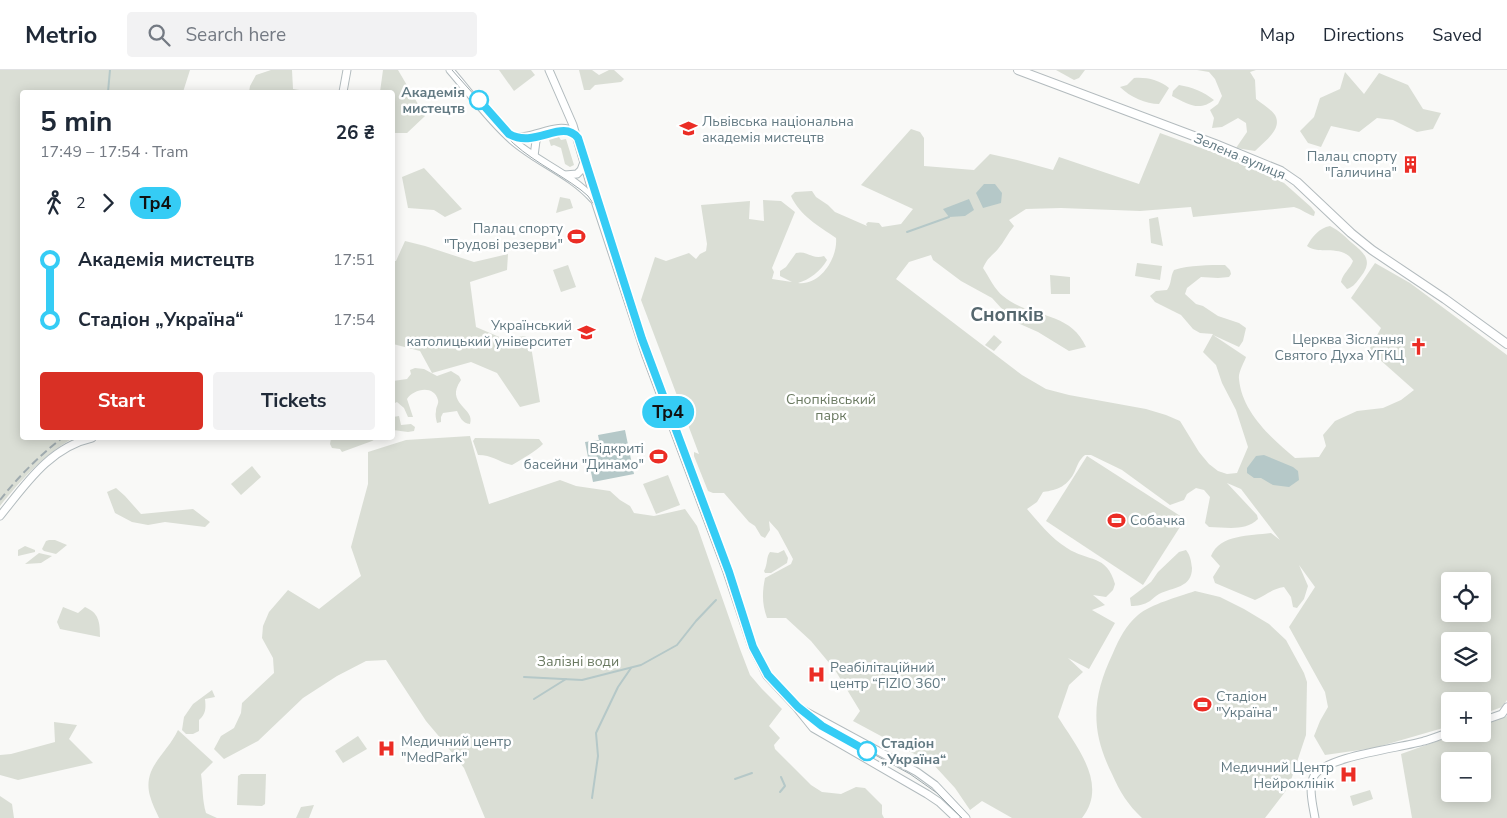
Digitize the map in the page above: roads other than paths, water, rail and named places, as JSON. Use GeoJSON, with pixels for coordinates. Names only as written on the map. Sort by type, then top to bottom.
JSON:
{"type":"FeatureCollection","features":[{"type":"Feature","properties":{"kind":"main road"},"geometry":{"type":"LineString","coordinates":[[343,90],[347,70]]}},
{"type":"Feature","properties":{"kind":"main road"},"geometry":{"type":"LineString","coordinates":[[450,70],[507,135],[534,156],[586,191],[595,201]]}},
{"type":"Feature","properties":{"kind":"main road"},"geometry":{"type":"LineString","coordinates":[[549,70],[570,117],[595,201],[646,356],[727,572],[752,647],[767,676],[813,728],[916,787],[938,802],[956,818]]}},
{"type":"Feature","properties":{"kind":"main road","name":"Зелена вулиця"},"geometry":{"type":"LineString","coordinates":[[1018,70],[1281,171],[1296,181],[1351,233],[1372,250],[1445,299],[1507,344]]}},
{"type":"Feature","properties":{"kind":"main road"},"geometry":{"type":"LineString","coordinates":[[507,135],[527,138],[558,128],[571,129],[574,132]]}},
{"type":"Feature","properties":{"kind":"main road"},"geometry":{"type":"LineString","coordinates":[[534,156],[536,141],[540,134]]}},
{"type":"Feature","properties":{"kind":"main road"},"geometry":{"type":"LineString","coordinates":[[562,174],[568,176],[577,174],[581,170],[584,161]]}},
{"type":"Feature","properties":{"kind":"main road"},"geometry":{"type":"LineString","coordinates":[[0,516],[29,480],[54,455],[68,446],[86,440]]}},
{"type":"Feature","properties":{"kind":"main road"},"geometry":{"type":"LineString","coordinates":[[796,707],[917,772],[935,785],[966,818]]}},
{"type":"Feature","properties":{"kind":"main road"},"geometry":{"type":"LineString","coordinates":[[1491,718],[1502,714],[1507,707]]}},
{"type":"Feature","properties":{"kind":"main road"},"geometry":{"type":"LineString","coordinates":[[1315,818],[1312,791],[1313,780],[1321,768],[1345,759],[1424,741],[1441,735]]}},
{"type":"Feature","properties":{"kind":"waterway"},"geometry":{"type":"LineString","coordinates":[[108,90],[110,70]]}},
{"type":"Feature","properties":{"kind":"waterway"},"geometry":{"type":"LineString","coordinates":[[907,232],[949,217]]}},
{"type":"Feature","properties":{"kind":"waterway"},"geometry":{"type":"LineString","coordinates":[[524,677],[582,680],[641,665],[677,645],[716,600]]}},
{"type":"Feature","properties":{"kind":"waterway"},"geometry":{"type":"LineString","coordinates":[[592,798],[598,756],[596,733],[618,687],[631,668]]}},
{"type":"Feature","properties":{"kind":"waterway"},"geometry":{"type":"LineString","coordinates":[[534,699],[566,679]]}},
{"type":"Feature","properties":{"kind":"waterway"},"geometry":{"type":"LineString","coordinates":[[735,779],[752,773]]}},
{"type":"Feature","properties":{"kind":"waterway"},"geometry":{"type":"LineString","coordinates":[[780,792],[785,786],[781,777]]}},
{"type":"Feature","properties":{"kind":"tram line"},"geometry":{"type":"LineString","coordinates":[[452,70],[509,134],[519,138],[529,138],[564,131],[572,133],[578,138],[600,212],[648,356],[729,572],[753,647],[768,675],[798,707],[822,726],[910,774],[937,793],[962,818]]}},
{"type":"Feature","properties":{"kind":"tram line","name":"Тр4"},"geometry":{"type":"LineString","coordinates":[[479,100],[509,134],[516,138],[528,139],[559,131],[571,132],[578,138],[630,305],[676,434],[729,572],[753,647],[768,675],[798,707],[822,726],[867,751]]}},
{"type":"Feature","properties":{"kind":"tram line"},"geometry":{"type":"LineString","coordinates":[[506,136],[532,158],[581,190],[595,206]]}},
{"type":"Feature","properties":{"kind":"railway"},"geometry":{"type":"LineString","coordinates":[[0,500],[29,467],[60,440]]}},
{"type":"Feature","properties":{"kind":"place","name":"Академія мистецтв"},"geometry":{"type":"Point","coordinates":[479,100]}},
{"type":"Feature","properties":{"kind":"place","name":"Львівська національна академія мистецтв"},"geometry":{"type":"Point","coordinates":[688,129]}},
{"type":"Feature","properties":{"kind":"place","name":"Палац спорту \"Галичина\""},"geometry":{"type":"Point","coordinates":[1411,164]}},
{"type":"Feature","properties":{"kind":"place","name":"Палац спорту \"Трудові резерви\""},"geometry":{"type":"Point","coordinates":[577,236]}},
{"type":"Feature","properties":{"kind":"place","name":"Український католицький університет"},"geometry":{"type":"Point","coordinates":[586,333]}},
{"type":"Feature","properties":{"kind":"place","name":"Церква Зіслання Святого Духа УГКЦ"},"geometry":{"type":"Point","coordinates":[1418,347]}},
{"type":"Feature","properties":{"kind":"place","name":"Відкриті басейни \"Динамо\""},"geometry":{"type":"Point","coordinates":[658,456]}},
{"type":"Feature","properties":{"kind":"place","name":"Собачка"},"geometry":{"type":"Point","coordinates":[1116,520]}},
{"type":"Feature","properties":{"kind":"place","name":"Реабілітаційний центр “FIZIO 360”"},"geometry":{"type":"Point","coordinates":[816,675]}},
{"type":"Feature","properties":{"kind":"place","name":"Стадіон \"Україна\""},"geometry":{"type":"Point","coordinates":[1202,704]}},
{"type":"Feature","properties":{"kind":"place","name":"Медичний центр \"MedPark\""},"geometry":{"type":"Point","coordinates":[387,749]}},
{"type":"Feature","properties":{"kind":"place","name":"Стадіон „Україна“"},"geometry":{"type":"Point","coordinates":[867,751]}},
{"type":"Feature","properties":{"kind":"place","name":"Медичний Центр Нейроклінік"},"geometry":{"type":"Point","coordinates":[1348,775]}},
{"type":"Feature","properties":{"kind":"district","name":"Снопків"},"geometry":{"type":"Point","coordinates":[1007,314]}},
{"type":"Feature","properties":{"kind":"park label","name":"Снопківський парк"},"geometry":{"type":"Point","coordinates":[831,408]}},
{"type":"Feature","properties":{"kind":"park label","name":"Залізні води"},"geometry":{"type":"Point","coordinates":[578,661]}}]}
